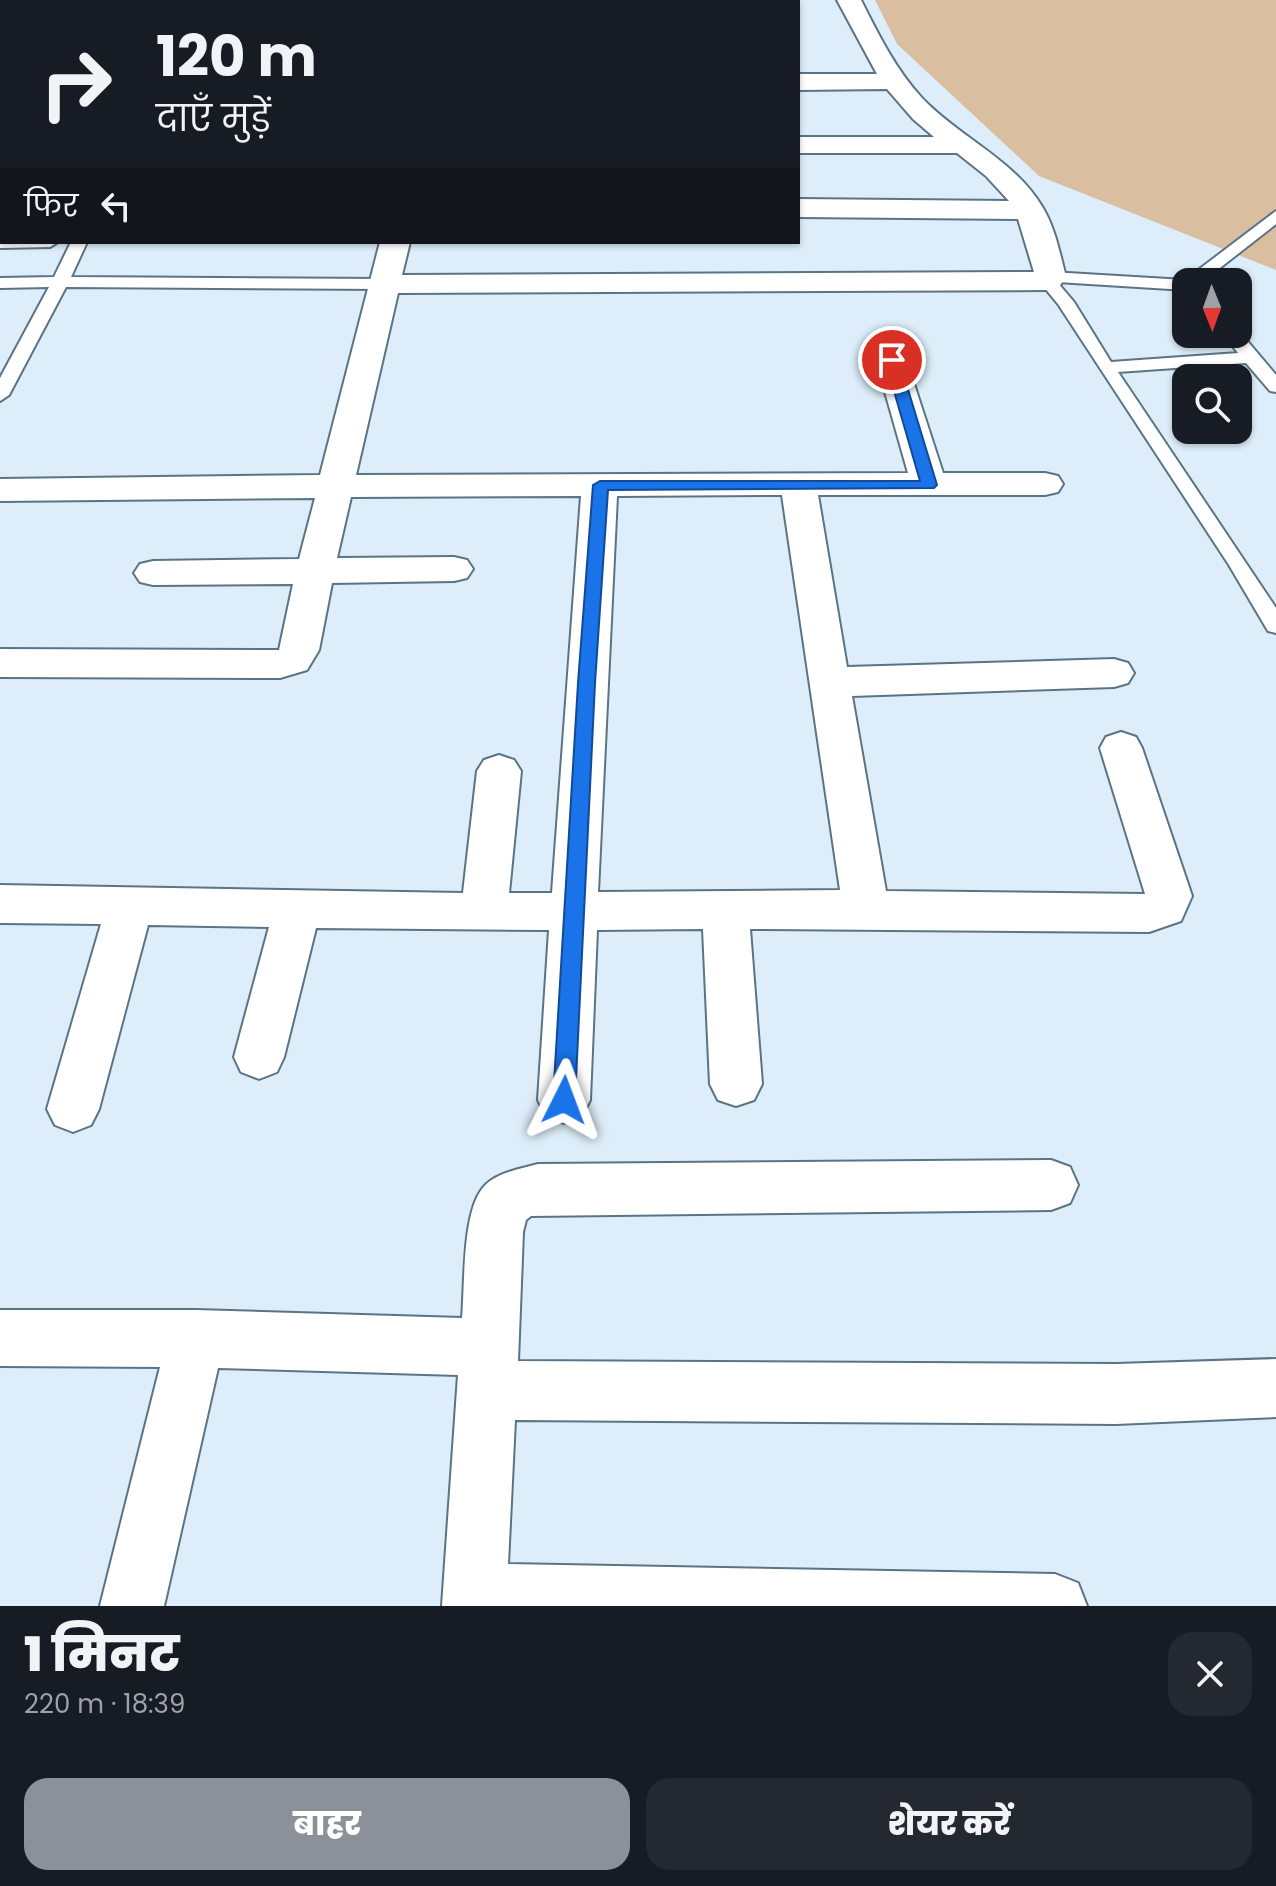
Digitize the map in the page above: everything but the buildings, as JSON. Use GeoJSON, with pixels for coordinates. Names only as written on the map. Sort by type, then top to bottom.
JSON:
{"type":"FeatureCollection","features":[{"type":"Feature","properties":{"kind":"street"},"geometry":{"type":"LineString","coordinates":[[385,284],[1049,279],[1030,210],[1015,189],[922,113],[896,81],[865,33],[849,0]]}},
{"type":"Feature","properties":{"kind":"street"},"geometry":{"type":"LineString","coordinates":[[800,82],[896,81]]}},
{"type":"Feature","properties":{"kind":"street"},"geometry":{"type":"LineString","coordinates":[[800,145],[964,145]]}},
{"type":"Feature","properties":{"kind":"street"},"geometry":{"type":"LineString","coordinates":[[800,208],[1030,210]]}},
{"type":"Feature","properties":{"kind":"street"},"geometry":{"type":"LineString","coordinates":[[0,663],[280,664],[293,660],[299,650],[315,571],[395,244]]}},
{"type":"Feature","properties":{"kind":"street"},"geometry":{"type":"LineString","coordinates":[[892,360],[929,485]]}},
{"type":"Feature","properties":{"kind":"street"},"geometry":{"type":"LineString","coordinates":[[0,490],[1045,484]]}},
{"type":"Feature","properties":{"kind":"street"},"geometry":{"type":"LineString","coordinates":[[564,1100],[600,485]]}},
{"type":"Feature","properties":{"kind":"street"},"geometry":{"type":"LineString","coordinates":[[798,485],[866,909]]}},
{"type":"Feature","properties":{"kind":"street"},"geometry":{"type":"LineString","coordinates":[[153,573],[454,569]]}},
{"type":"Feature","properties":{"kind":"street"},"geometry":{"type":"LineString","coordinates":[[828,682],[1114,673]]}},
{"type":"Feature","properties":{"kind":"street"},"geometry":{"type":"LineString","coordinates":[[0,904],[484,912],[866,909],[1149,913],[1164,908],[1169,896],[1121,748]]}},
{"type":"Feature","properties":{"kind":"street"},"geometry":{"type":"LineString","coordinates":[[484,912],[499,771]]}},
{"type":"Feature","properties":{"kind":"street"},"geometry":{"type":"LineString","coordinates":[[73,1109],[130,906]]}},
{"type":"Feature","properties":{"kind":"street"},"geometry":{"type":"LineString","coordinates":[[259,1057],[298,908]]}},
{"type":"Feature","properties":{"kind":"street"},"geometry":{"type":"LineString","coordinates":[[725,909],[736,1084]]}},
{"type":"Feature","properties":{"kind":"street"},"geometry":{"type":"LineString","coordinates":[[1051,1185],[538,1189],[516,1195],[501,1206],[496,1232],[474,1600],[1055,1606]]}},
{"type":"Feature","properties":{"kind":"street"},"geometry":{"type":"LineString","coordinates":[[0,1338],[196,1339],[489,1369],[1116,1394],[1276,1388]]}},
{"type":"Feature","properties":{"kind":"street"},"geometry":{"type":"LineString","coordinates":[[132,1606],[196,1339]]}},
{"type":"Feature","properties":{"kind":"lane"},"geometry":{"type":"LineString","coordinates":[[1210,268],[1276,216]]}},
{"type":"Feature","properties":{"kind":"lane"},"geometry":{"type":"LineString","coordinates":[[0,395],[78,244]]}},
{"type":"Feature","properties":{"kind":"lane"},"geometry":{"type":"LineString","coordinates":[[1049,279],[1172,284]]}},
{"type":"Feature","properties":{"kind":"lane"},"geometry":{"type":"LineString","coordinates":[[1049,279],[1238,563],[1276,626]]}},
{"type":"Feature","properties":{"kind":"lane"},"geometry":{"type":"LineString","coordinates":[[0,283],[385,284]]}},
{"type":"Feature","properties":{"kind":"lane"},"geometry":{"type":"LineString","coordinates":[[1244,348],[1276,387]]}},
{"type":"Feature","properties":{"kind":"lane"},"geometry":{"type":"LineString","coordinates":[[1106,368],[1251,357]]}},
{"type":"Feature","properties":{"kind":"shaded area"},"geometry":{"type":"Polygon","coordinates":[[[875,0],[1276,0],[1276,270],[1039,176],[897,44],[875,0]]]}},
{"type":"Feature","properties":{"kind":"route"},"geometry":{"type":"LineString","coordinates":[[564,1100],[586,683],[600,485],[929,485],[892,360]]}}]}
